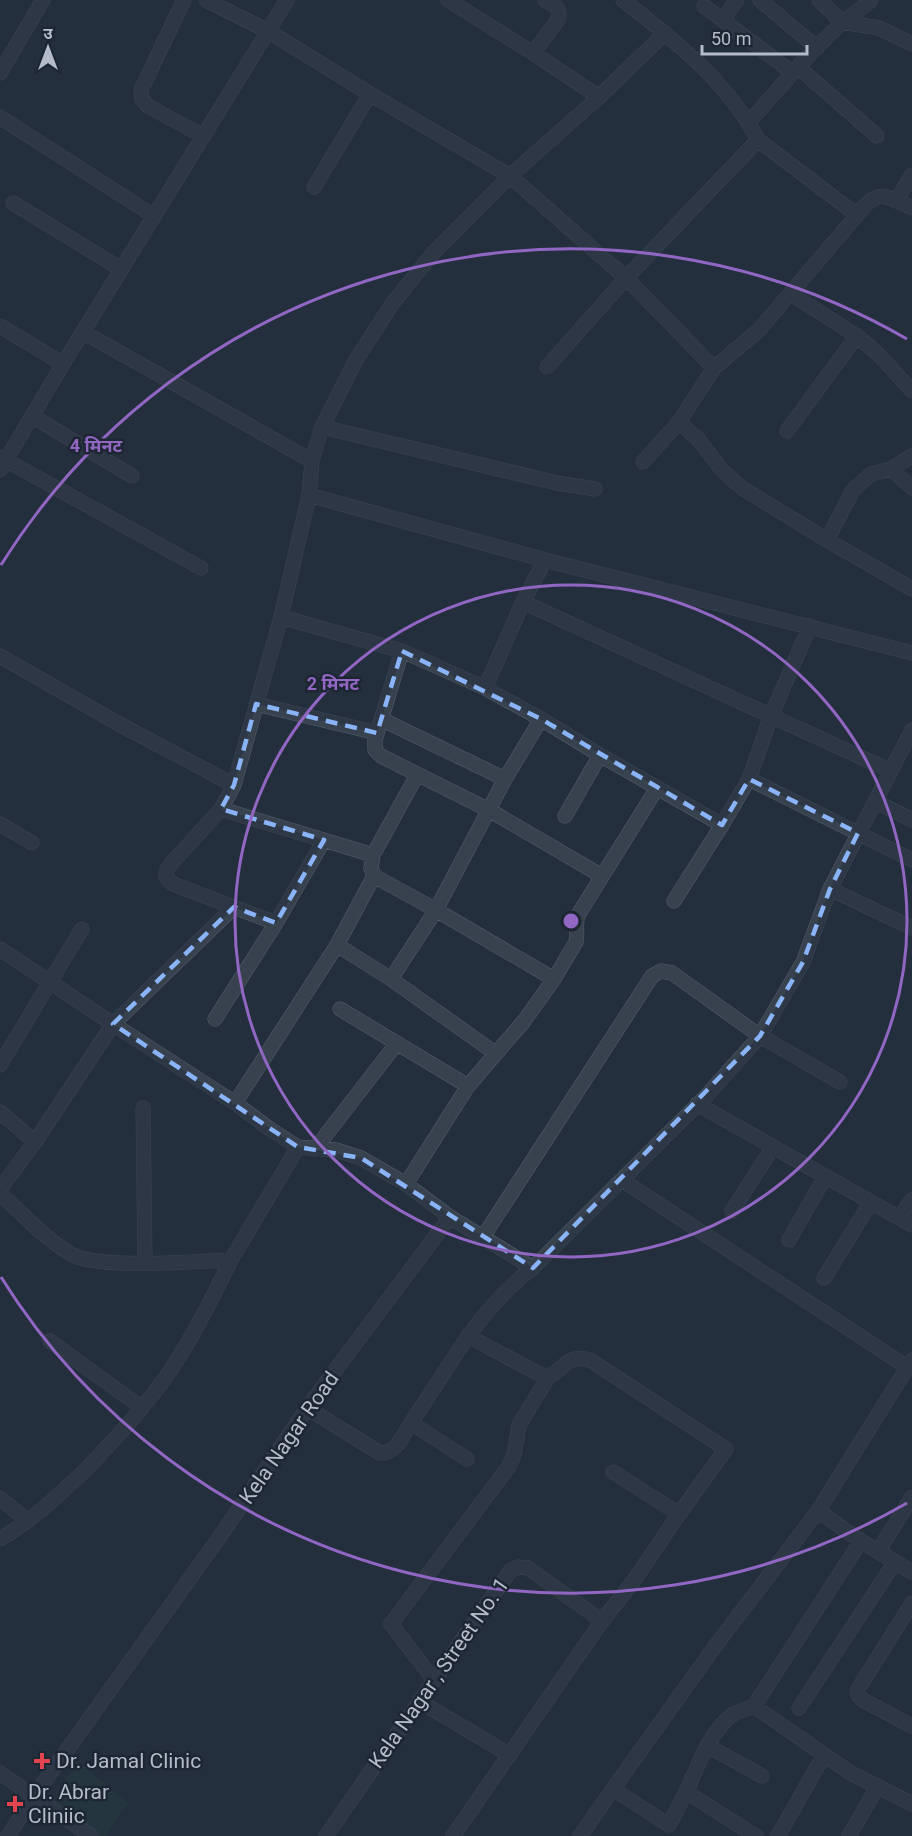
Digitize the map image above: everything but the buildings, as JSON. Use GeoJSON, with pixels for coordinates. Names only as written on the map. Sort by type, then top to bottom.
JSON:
{"type":"FeatureCollection","features":[{"type":"Feature","properties":{"kind":"street"},"geometry":{"type":"LineString","coordinates":[[0,73],[43,0]]}},
{"type":"Feature","properties":{"kind":"street"},"geometry":{"type":"LineString","coordinates":[[184,0],[141,90],[142,99],[148,106],[203,136]]}},
{"type":"Feature","properties":{"kind":"street"},"geometry":{"type":"LineString","coordinates":[[206,0],[268,31],[510,176],[627,278],[714,368]]}},
{"type":"Feature","properties":{"kind":"street"},"geometry":{"type":"LineString","coordinates":[[201,568],[2,462],[287,0]]}},
{"type":"Feature","properties":{"kind":"street"},"geometry":{"type":"LineString","coordinates":[[448,0],[533,52],[599,97]]}},
{"type":"Feature","properties":{"kind":"street"},"geometry":{"type":"LineString","coordinates":[[533,52],[559,18],[560,12],[557,7],[545,0]]}},
{"type":"Feature","properties":{"kind":"street"},"geometry":{"type":"LineString","coordinates":[[622,0],[665,33],[711,76],[749,122],[758,140],[857,215]]}},
{"type":"Feature","properties":{"kind":"street"},"geometry":{"type":"LineString","coordinates":[[722,20],[737,0]]}},
{"type":"Feature","properties":{"kind":"street"},"geometry":{"type":"LineString","coordinates":[[760,0],[817,48]]}},
{"type":"Feature","properties":{"kind":"street"},"geometry":{"type":"LineString","coordinates":[[819,0],[842,22],[879,28],[912,44]]}},
{"type":"Feature","properties":{"kind":"street"},"geometry":{"type":"LineString","coordinates":[[749,122],[842,22],[871,0]]}},
{"type":"Feature","properties":{"kind":"street"},"geometry":{"type":"LineString","coordinates":[[704,6],[795,70],[877,136]]}},
{"type":"Feature","properties":{"kind":"street"},"geometry":{"type":"LineString","coordinates":[[276,923],[173,884],[166,877],[166,872],[221,809],[234,785],[280,617],[309,495],[312,461],[322,427],[356,360],[392,304],[434,252],[510,176],[599,97],[665,33]]}},
{"type":"Feature","properties":{"kind":"street"},"geometry":{"type":"LineString","coordinates":[[314,187],[370,94]]}},
{"type":"Feature","properties":{"kind":"street"},"geometry":{"type":"LineString","coordinates":[[0,117],[154,216]]}},
{"type":"Feature","properties":{"kind":"street"},"geometry":{"type":"LineString","coordinates":[[547,367],[627,278],[758,140]]}},
{"type":"Feature","properties":{"kind":"street"},"geometry":{"type":"LineString","coordinates":[[896,201],[912,175]]}},
{"type":"Feature","properties":{"kind":"street"},"geometry":{"type":"LineString","coordinates":[[643,462],[679,422],[714,368],[759,330],[868,201],[875,196],[883,196],[912,208]]}},
{"type":"Feature","properties":{"kind":"street"},"geometry":{"type":"LineString","coordinates":[[14,203],[121,269]]}},
{"type":"Feature","properties":{"kind":"street"},"geometry":{"type":"LineString","coordinates":[[791,294],[856,336],[879,356],[912,391]]}},
{"type":"Feature","properties":{"kind":"street"},"geometry":{"type":"LineString","coordinates":[[0,326],[63,364]]}},
{"type":"Feature","properties":{"kind":"street"},"geometry":{"type":"LineString","coordinates":[[83,332],[312,461]]}},
{"type":"Feature","properties":{"kind":"street"},"geometry":{"type":"LineString","coordinates":[[787,431],[856,336]]}},
{"type":"Feature","properties":{"kind":"street"},"geometry":{"type":"LineString","coordinates":[[32,416],[132,476]]}},
{"type":"Feature","properties":{"kind":"street"},"geometry":{"type":"LineString","coordinates":[[679,422],[698,439],[723,471],[742,488],[826,540],[912,589]]}},
{"type":"Feature","properties":{"kind":"street"},"geometry":{"type":"LineString","coordinates":[[322,427],[557,483],[595,489]]}},
{"type":"Feature","properties":{"kind":"street"},"geometry":{"type":"LineString","coordinates":[[826,540],[853,490],[871,474],[891,469],[912,456]]}},
{"type":"Feature","properties":{"kind":"street"},"geometry":{"type":"LineString","coordinates":[[891,469],[912,488]]}},
{"type":"Feature","properties":{"kind":"street"},"geometry":{"type":"LineString","coordinates":[[309,495],[545,560],[912,653]]}},
{"type":"Feature","properties":{"kind":"street"},"geometry":{"type":"LineString","coordinates":[[485,688],[523,602],[545,560]]}},
{"type":"Feature","properties":{"kind":"street"},"geometry":{"type":"LineString","coordinates":[[523,602],[891,771]]}},
{"type":"Feature","properties":{"kind":"street"},"geometry":{"type":"LineString","coordinates":[[280,617],[402,651],[485,688],[722,825]]}},
{"type":"Feature","properties":{"kind":"street"},"geometry":{"type":"LineString","coordinates":[[674,901],[749,779],[771,716],[810,626]]}},
{"type":"Feature","properties":{"kind":"street"},"geometry":{"type":"LineString","coordinates":[[402,651],[375,740],[375,750],[381,756],[417,775],[489,810],[602,876]]}},
{"type":"Feature","properties":{"kind":"street"},"geometry":{"type":"LineString","coordinates":[[0,656],[119,724],[234,785]]}},
{"type":"Feature","properties":{"kind":"street"},"geometry":{"type":"LineString","coordinates":[[256,704],[377,733]]}},
{"type":"Feature","properties":{"kind":"street"},"geometry":{"type":"LineString","coordinates":[[381,719],[505,779]]}},
{"type":"Feature","properties":{"kind":"street"},"geometry":{"type":"LineString","coordinates":[[391,979],[436,910],[505,779],[541,719]]}},
{"type":"Feature","properties":{"kind":"street"},"geometry":{"type":"LineString","coordinates":[[307,1408],[380,1453],[393,1450],[468,1336],[496,1302],[622,1180],[760,1036],[803,962],[830,889],[891,771],[908,747],[912,729]]}},
{"type":"Feature","properties":{"kind":"street"},"geometry":{"type":"LineString","coordinates":[[565,816],[600,755]]}},
{"type":"Feature","properties":{"kind":"street"},"geometry":{"type":"LineString","coordinates":[[417,775],[373,855],[371,868],[374,876],[554,979]]}},
{"type":"Feature","properties":{"kind":"street"},"geometry":{"type":"LineString","coordinates":[[749,779],[912,860]]}},
{"type":"Feature","properties":{"kind":"street"},"geometry":{"type":"LineString","coordinates":[[406,1184],[468,1086],[524,1021],[554,979],[576,942],[578,915],[657,788]]}},
{"type":"Feature","properties":{"kind":"street"},"geometry":{"type":"LineString","coordinates":[[875,801],[912,820]]}},
{"type":"Feature","properties":{"kind":"street"},"geometry":{"type":"LineString","coordinates":[[221,809],[373,855]]}},
{"type":"Feature","properties":{"kind":"street"},"geometry":{"type":"LineString","coordinates":[[0,824],[32,843]]}},
{"type":"Feature","properties":{"kind":"street"},"geometry":{"type":"LineString","coordinates":[[215,1019],[276,923],[324,840]]}},
{"type":"Feature","properties":{"kind":"street"},"geometry":{"type":"LineString","coordinates":[[235,1103],[337,945],[374,876]]}},
{"type":"Feature","properties":{"kind":"street"},"geometry":{"type":"LineString","coordinates":[[830,889],[912,928]]}},
{"type":"Feature","properties":{"kind":"street"},"geometry":{"type":"LineString","coordinates":[[0,1189],[35,1142],[113,1024],[234,907]]}},
{"type":"Feature","properties":{"kind":"street"},"geometry":{"type":"LineString","coordinates":[[0,1065],[82,929]]}},
{"type":"Feature","properties":{"kind":"street"},"geometry":{"type":"LineString","coordinates":[[337,945],[391,979],[495,1053]]}},
{"type":"Feature","properties":{"kind":"street"},"geometry":{"type":"LineString","coordinates":[[0,949],[298,1147],[336,1150],[361,1158],[406,1184],[450,1217],[533,1268]]}},
{"type":"Feature","properties":{"kind":"street"},"geometry":{"type":"LineString","coordinates":[[483,1237],[652,976],[661,971],[672,973],[760,1036],[840,1082]]}},
{"type":"Feature","properties":{"kind":"street"},"geometry":{"type":"LineString","coordinates":[[340,1010],[468,1086]]}},
{"type":"Feature","properties":{"kind":"street"},"geometry":{"type":"LineString","coordinates":[[315,1149],[398,1043]]}},
{"type":"Feature","properties":{"kind":"street"},"geometry":{"type":"LineString","coordinates":[[697,1104],[912,1226]]}},
{"type":"Feature","properties":{"kind":"street"},"geometry":{"type":"LineString","coordinates":[[143,1108],[145,1262]]}},
{"type":"Feature","properties":{"kind":"street"},"geometry":{"type":"LineString","coordinates":[[0,1112],[35,1142]]}},
{"type":"Feature","properties":{"kind":"street"},"geometry":{"type":"LineString","coordinates":[[0,1539],[28,1521],[56,1498],[104,1451],[142,1408],[173,1367],[200,1323],[231,1260],[298,1147]]}},
{"type":"Feature","properties":{"kind":"street"},"geometry":{"type":"LineString","coordinates":[[732,1211],[773,1147]]}},
{"type":"Feature","properties":{"kind":"street"},"geometry":{"type":"LineString","coordinates":[[789,1240],[825,1176]]}},
{"type":"Feature","properties":{"kind":"street"},"geometry":{"type":"LineString","coordinates":[[579,1836],[716,1645],[818,1511],[909,1363],[622,1180]]}},
{"type":"Feature","properties":{"kind":"street"},"geometry":{"type":"LineString","coordinates":[[0,1194],[53,1241],[73,1255],[97,1262],[231,1260]]}},
{"type":"Feature","properties":{"kind":"street"},"geometry":{"type":"LineString","coordinates":[[899,1218],[912,1200]]}},
{"type":"Feature","properties":{"kind":"street"},"geometry":{"type":"LineString","coordinates":[[824,1278],[871,1202]]}},
{"type":"Feature","properties":{"kind":"street","name":"Kela Nagar Road"},"geometry":{"type":"LineString","coordinates":[[8,1836],[34,1796],[221,1535],[307,1408],[450,1217]]}},
{"type":"Feature","properties":{"kind":"street"},"geometry":{"type":"LineString","coordinates":[[453,1836],[602,1621],[635,1579],[726,1449],[590,1360],[581,1357],[571,1358],[555,1374],[541,1375],[468,1336]]}},
{"type":"Feature","properties":{"kind":"street"},"geometry":{"type":"LineString","coordinates":[[50,1341],[142,1408]]}},
{"type":"Feature","properties":{"kind":"street"},"geometry":{"type":"LineString","coordinates":[[434,1680],[391,1624],[509,1466],[514,1455],[519,1425],[549,1376]]}},
{"type":"Feature","properties":{"kind":"street"},"geometry":{"type":"LineString","coordinates":[[411,1423],[467,1459]]}},
{"type":"Feature","properties":{"kind":"street"},"geometry":{"type":"LineString","coordinates":[[613,1472],[679,1514]]}},
{"type":"Feature","properties":{"kind":"street"},"geometry":{"type":"LineString","coordinates":[[879,1550],[912,1497]]}},
{"type":"Feature","properties":{"kind":"street"},"geometry":{"type":"LineString","coordinates":[[0,1498],[28,1521]]}},
{"type":"Feature","properties":{"kind":"street"},"geometry":{"type":"LineString","coordinates":[[818,1511],[912,1572]]}},
{"type":"Feature","properties":{"kind":"street"},"geometry":{"type":"LineString","coordinates":[[613,1789],[666,1830],[708,1746],[721,1726],[733,1714],[754,1706],[861,1541]]}},
{"type":"Feature","properties":{"kind":"street"},"geometry":{"type":"LineString","coordinates":[[799,1708],[895,1562]]}},
{"type":"Feature","properties":{"kind":"street","name":"Kela Nagar , Street No. 1"},"geometry":{"type":"LineString","coordinates":[[326,1836],[510,1571],[518,1567],[528,1568],[602,1621]]}},
{"type":"Feature","properties":{"kind":"street"},"geometry":{"type":"LineString","coordinates":[[912,1603],[858,1689],[858,1695],[862,1700],[912,1726]]}},
{"type":"Feature","properties":{"kind":"street"},"geometry":{"type":"LineString","coordinates":[[419,1701],[510,1755]]}},
{"type":"Feature","properties":{"kind":"street"},"geometry":{"type":"LineString","coordinates":[[754,1706],[849,1772],[912,1804]]}},
{"type":"Feature","properties":{"kind":"street"},"geometry":{"type":"LineString","coordinates":[[708,1746],[762,1776]]}},
{"type":"Feature","properties":{"kind":"street"},"geometry":{"type":"LineString","coordinates":[[778,1836],[824,1755]]}},
{"type":"Feature","properties":{"kind":"street"},"geometry":{"type":"LineString","coordinates":[[0,1773],[91,1836]]}},
{"type":"Feature","properties":{"kind":"street"},"geometry":{"type":"LineString","coordinates":[[849,1836],[878,1786]]}},
{"type":"Feature","properties":{"kind":"street"},"geometry":{"type":"LineString","coordinates":[[686,1792],[756,1836]]}},
{"type":"Feature","properties":{"kind":"highlighted area"},"geometry":{"type":"Polygon","coordinates":[[[402,651],[541,719],[722,825],[749,779],[858,833],[830,889],[803,962],[760,1036],[533,1268],[361,1158],[298,1147],[113,1024],[234,907],[276,923],[324,840],[221,809],[234,785],[256,704],[377,733],[402,651]]]}},
{"type":"Feature","properties":{"kind":"green space"},"geometry":{"type":"Polygon","coordinates":[[[77,1761],[129,1803],[106,1836],[96,1836],[51,1804],[77,1761]]]}},
{"type":"Feature","properties":{"kind":"place","name":"Dr. Jamal Clinic"},"geometry":{"type":"Point","coordinates":[42,1761]}},
{"type":"Feature","properties":{"kind":"place","name":"Dr. Abrar Cliniic"},"geometry":{"type":"Point","coordinates":[15,1804]}}]}
